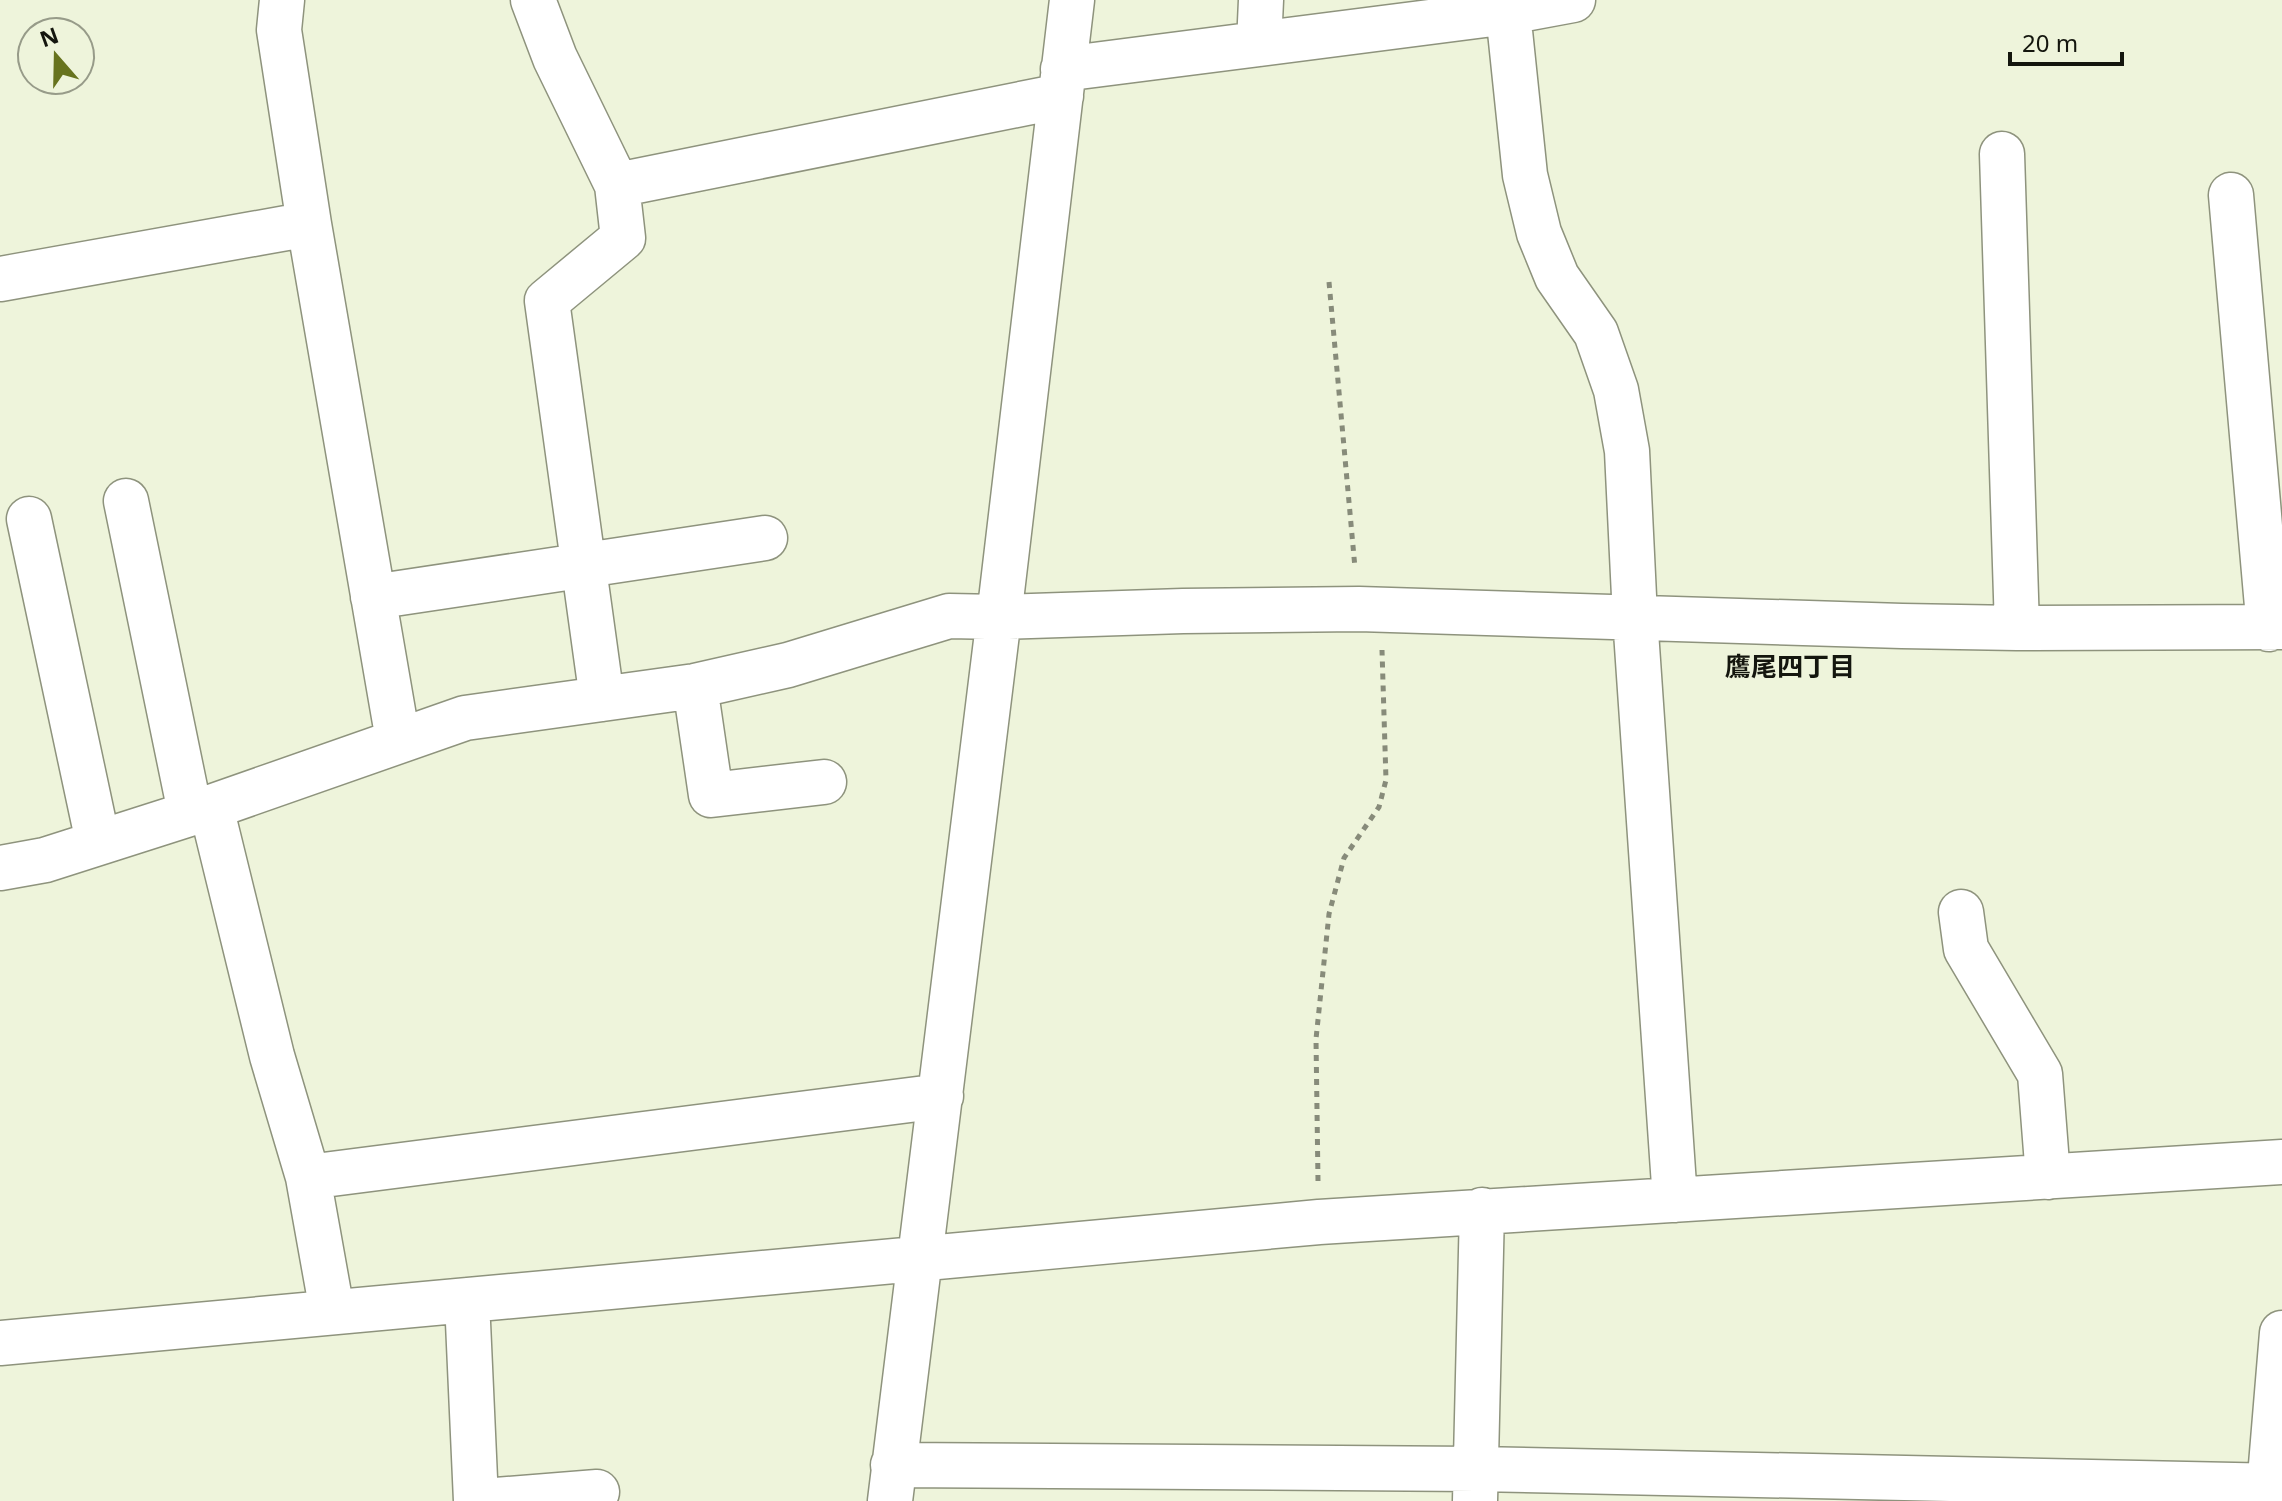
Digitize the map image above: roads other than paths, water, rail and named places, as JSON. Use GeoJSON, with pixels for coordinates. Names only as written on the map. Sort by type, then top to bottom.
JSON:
{"type":"FeatureCollection","features":[{"type":"Feature","properties":{"kind":"street"},"geometry":{"type":"LineString","coordinates":[[282,0],[279,30],[309,224],[398,740]]}},
{"type":"Feature","properties":{"kind":"street"},"geometry":{"type":"LineString","coordinates":[[533,0],[555,58],[617,185],[623,238],[547,301],[602,699]]}},
{"type":"Feature","properties":{"kind":"street"},"geometry":{"type":"LineString","coordinates":[[1072,0],[892,1483],[2273,1491],[2282,1333]]}},
{"type":"Feature","properties":{"kind":"street"},"geometry":{"type":"LineString","coordinates":[[1259,44],[1261,0]]}},
{"type":"Feature","properties":{"kind":"street"},"geometry":{"type":"LineString","coordinates":[[617,185],[1062,83],[1259,44],[1508,12],[1573,0]]}},
{"type":"Feature","properties":{"kind":"street"},"geometry":{"type":"LineString","coordinates":[[1508,12],[1525,175],[1539,233],[1557,277],[1596,333],[1616,390],[1627,451],[1635,617],[1675,1200]]}},
{"type":"Feature","properties":{"kind":"street"},"geometry":{"type":"LineString","coordinates":[[2002,154],[2017,628]]}},
{"type":"Feature","properties":{"kind":"street"},"geometry":{"type":"LineString","coordinates":[[0,868],[45,860],[200,810],[465,718],[695,686],[788,665],[949,616],[1370,609],[2017,628],[2275,628],[2231,195]]}},
{"type":"Feature","properties":{"kind":"street"},"geometry":{"type":"LineString","coordinates":[[0,279],[309,224]]}},
{"type":"Feature","properties":{"kind":"street"},"geometry":{"type":"LineString","coordinates":[[126,501],[200,810],[308,1177],[332,1311]]}},
{"type":"Feature","properties":{"kind":"street"},"geometry":{"type":"LineString","coordinates":[[29,519],[98,842]]}},
{"type":"Feature","properties":{"kind":"street"},"geometry":{"type":"LineString","coordinates":[[373,597],[765,538]]}},
{"type":"Feature","properties":{"kind":"street"},"geometry":{"type":"LineString","coordinates":[[695,686],[711,795],[824,782]]}},
{"type":"Feature","properties":{"kind":"street"},"geometry":{"type":"LineString","coordinates":[[1961,912],[1966,949],[2040,1074],[2048,1177]]}},
{"type":"Feature","properties":{"kind":"street"},"geometry":{"type":"LineString","coordinates":[[308,1177],[941,1096]]}},
{"type":"Feature","properties":{"kind":"street"},"geometry":{"type":"LineString","coordinates":[[0,1343],[1319,1222],[2282,1162]]}},
{"type":"Feature","properties":{"kind":"street"},"geometry":{"type":"LineString","coordinates":[[1475,1485],[1482,1210]]}},
{"type":"Feature","properties":{"kind":"street"},"geometry":{"type":"LineString","coordinates":[[467,1300],[476,1501]]}},
{"type":"Feature","properties":{"kind":"street"},"geometry":{"type":"LineString","coordinates":[[483,1501],[597,1492]]}},
{"type":"Feature","properties":{"kind":"district","name":"鷹尾四丁目"},"geometry":{"type":"Point","coordinates":[1790,667]}}]}
